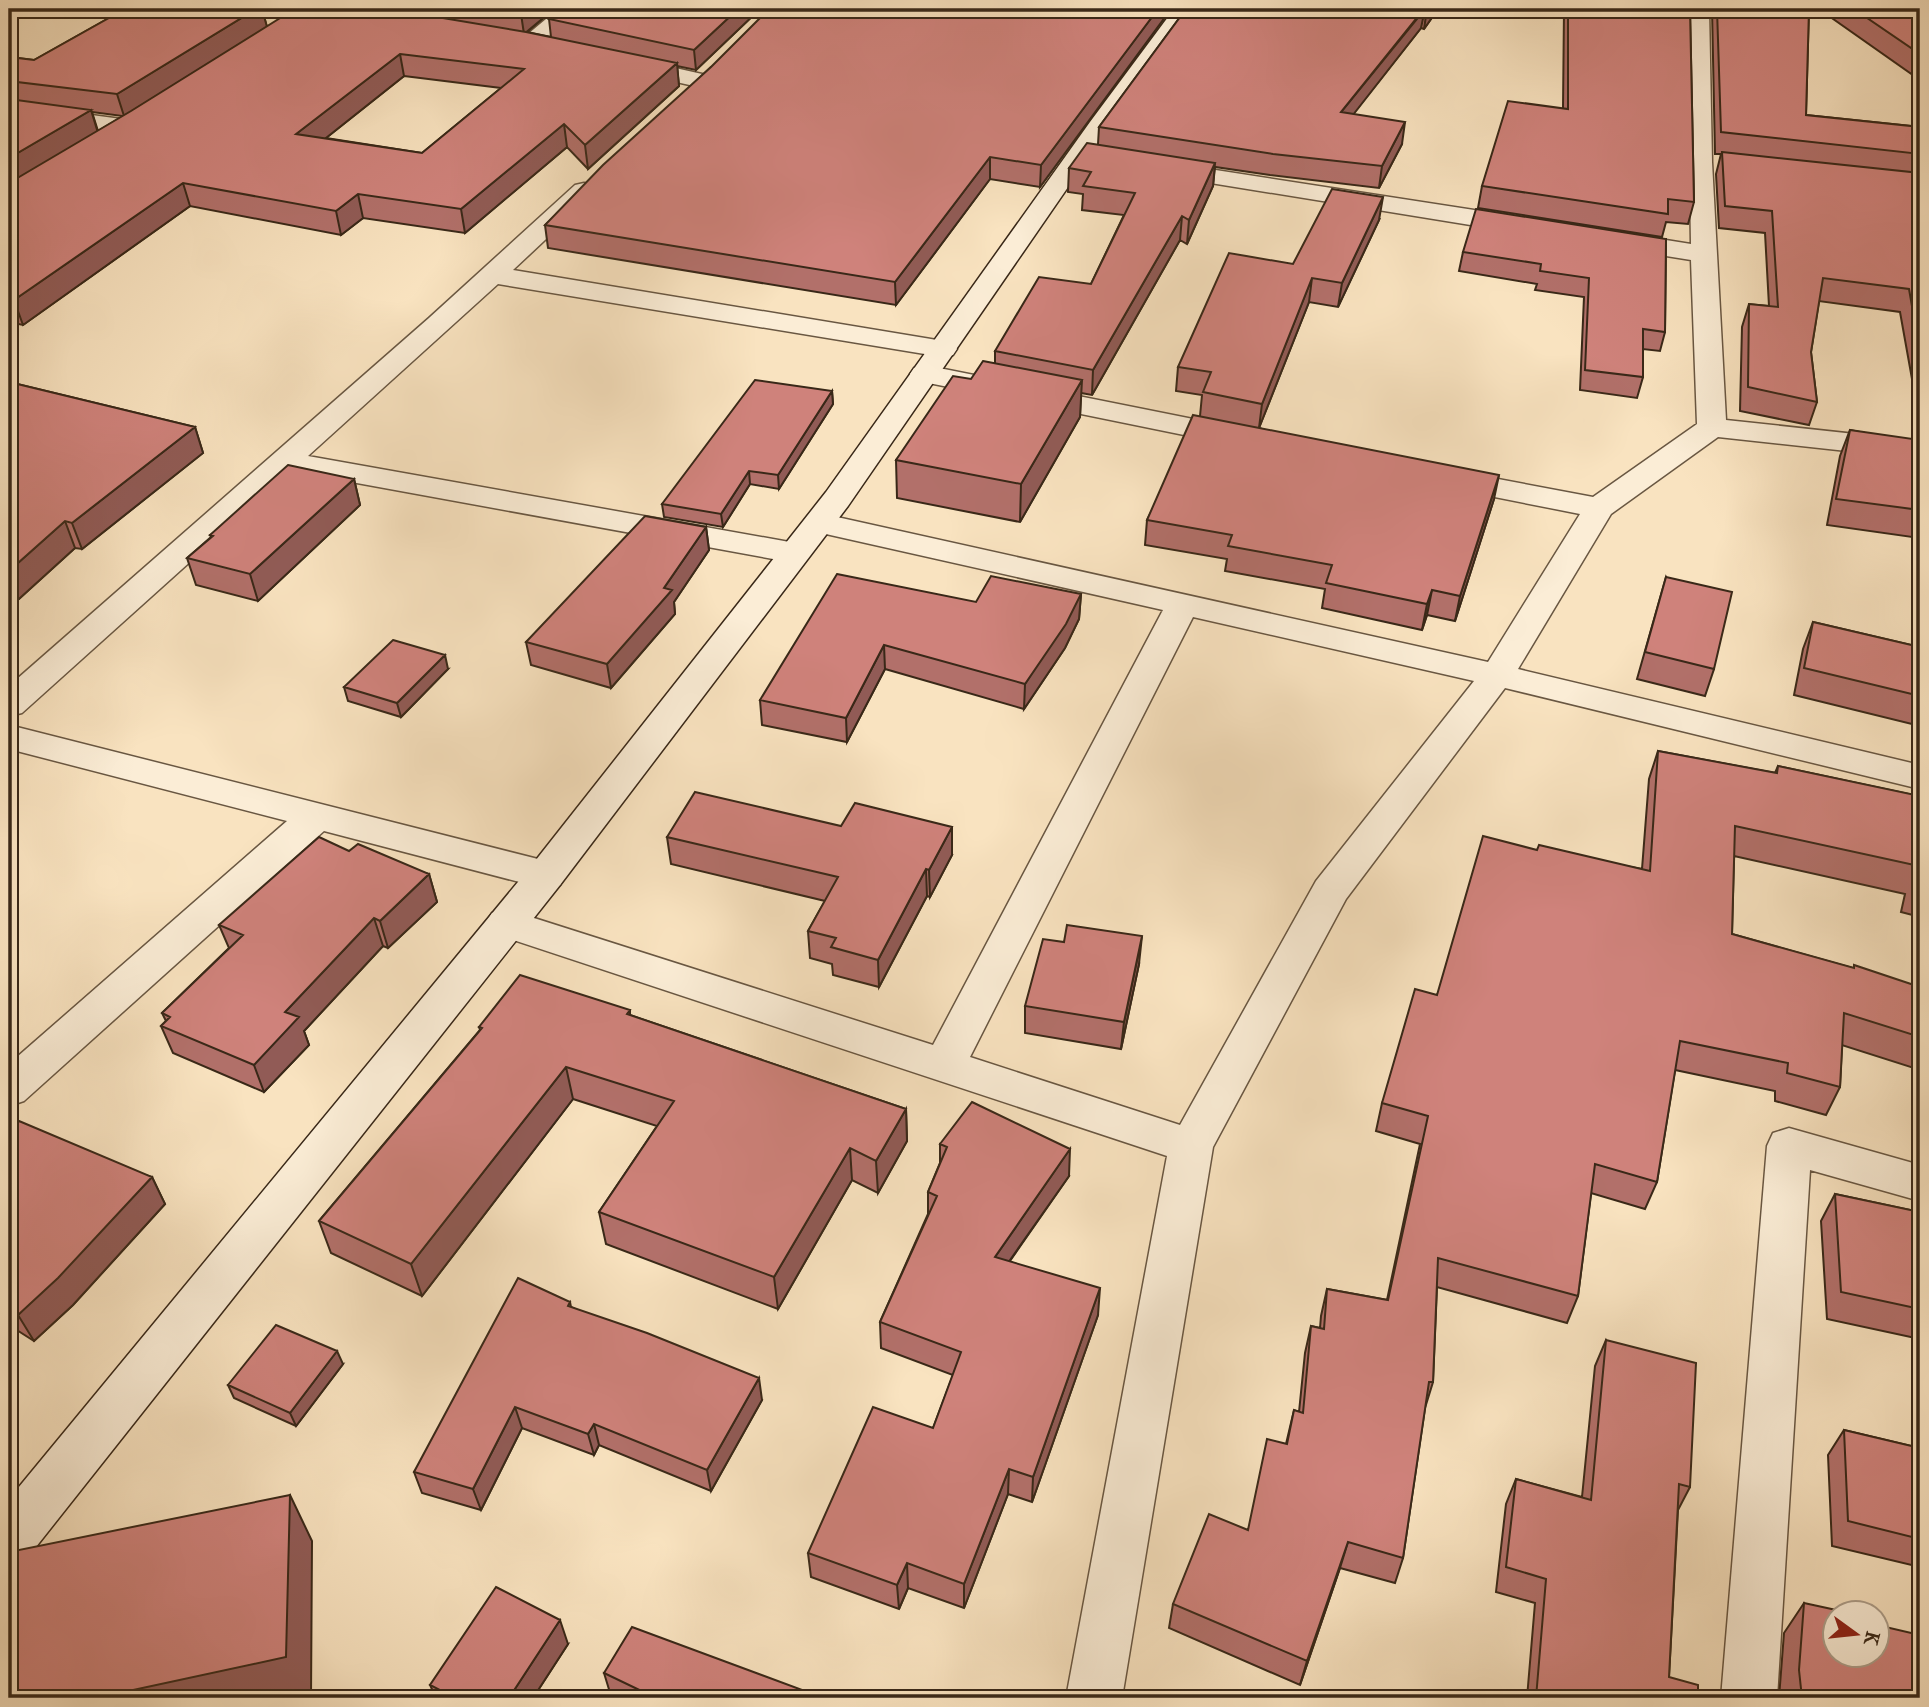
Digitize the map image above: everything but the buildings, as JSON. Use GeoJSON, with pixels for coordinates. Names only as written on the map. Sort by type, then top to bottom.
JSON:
{"type":"FeatureCollection","features":[{"type":"Feature","properties":{"kind":"street"},"geometry":{"type":"LineString","coordinates":[[530,44],[570,9]]}},
{"type":"Feature","properties":{"kind":"street"},"geometry":{"type":"LineString","coordinates":[[9,1539],[546,875],[819,523],[934,362],[1092,158],[1185,9]]}},
{"type":"Feature","properties":{"kind":"street"},"geometry":{"type":"LineString","coordinates":[[1698,9],[1700,162],[1712,427]]}},
{"type":"Feature","properties":{"kind":"street"},"geometry":{"type":"LineString","coordinates":[[504,39],[556,49]]}},
{"type":"Feature","properties":{"kind":"street"},"geometry":{"type":"LineString","coordinates":[[610,61],[702,81]]}},
{"type":"Feature","properties":{"kind":"street"},"geometry":{"type":"LineString","coordinates":[[9,111],[129,127]]}},
{"type":"Feature","properties":{"kind":"street"},"geometry":{"type":"LineString","coordinates":[[93,149],[152,112]]}},
{"type":"Feature","properties":{"kind":"street"},"geometry":{"type":"LineString","coordinates":[[1700,162],[1728,165]]}},
{"type":"Feature","properties":{"kind":"street"},"geometry":{"type":"LineString","coordinates":[[1146,166],[1555,230]]}},
{"type":"Feature","properties":{"kind":"street"},"geometry":{"type":"LineString","coordinates":[[9,705],[493,275],[603,173]]}},
{"type":"Feature","properties":{"kind":"street"},"geometry":{"type":"LineString","coordinates":[[1595,237],[1704,254]]}},
{"type":"Feature","properties":{"kind":"street"},"geometry":{"type":"LineString","coordinates":[[493,275],[934,362],[1262,441]]}},
{"type":"Feature","properties":{"kind":"street"},"geometry":{"type":"LineString","coordinates":[[1094,1698],[1191,1146],[1330,891],[1497,676],[1599,508],[1712,427],[1920,450]]}},
{"type":"Feature","properties":{"kind":"street"},"geometry":{"type":"LineString","coordinates":[[284,461],[795,553]]}},
{"type":"Feature","properties":{"kind":"street"},"geometry":{"type":"LineString","coordinates":[[1423,473],[1599,508]]}},
{"type":"Feature","properties":{"kind":"street"},"geometry":{"type":"LineString","coordinates":[[819,523],[1497,676],[1920,777]]}},
{"type":"Feature","properties":{"kind":"street"},"geometry":{"type":"LineString","coordinates":[[944,1066],[1182,605]]}},
{"type":"Feature","properties":{"kind":"street"},"geometry":{"type":"LineString","coordinates":[[9,737],[546,875]]}},
{"type":"Feature","properties":{"kind":"street"},"geometry":{"type":"LineString","coordinates":[[9,1089],[317,816]]}},
{"type":"Feature","properties":{"kind":"street"},"geometry":{"type":"LineString","coordinates":[[506,923],[1191,1146]]}},
{"type":"Feature","properties":{"kind":"street"},"geometry":{"type":"LineString","coordinates":[[1749,1698],[1789,1146],[1920,1183]]}}]}
